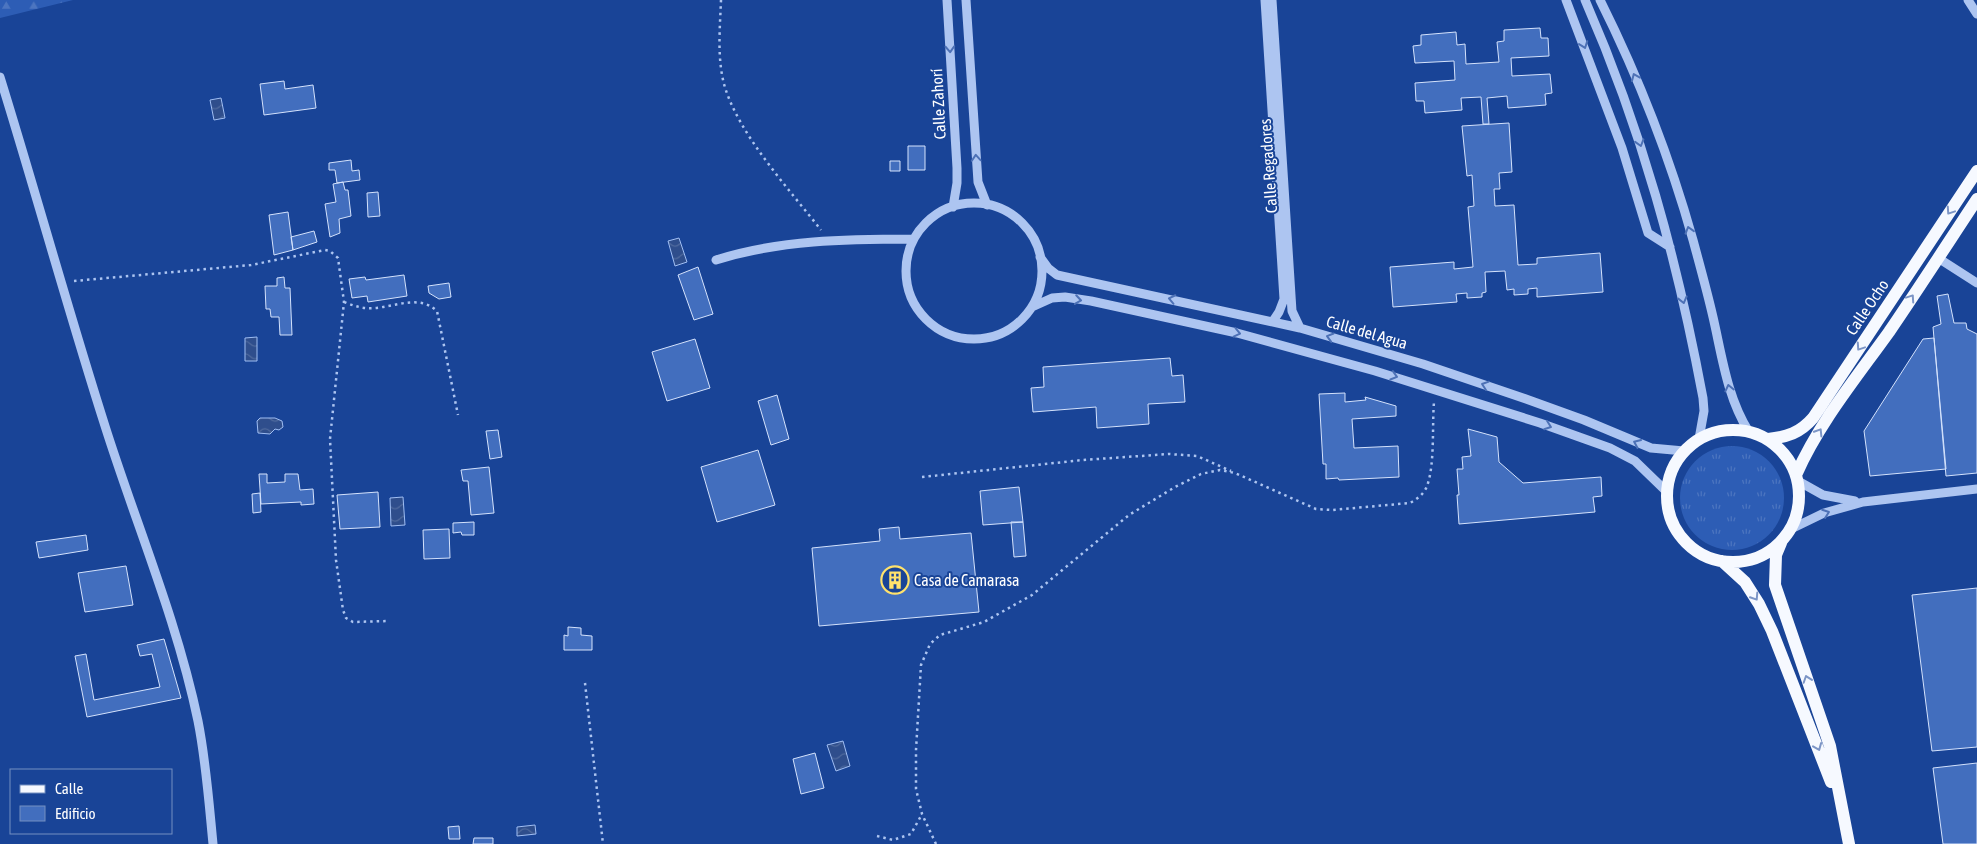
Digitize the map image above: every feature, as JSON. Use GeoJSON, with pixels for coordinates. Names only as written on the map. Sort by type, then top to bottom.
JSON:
{"type":"FeatureCollection","features":[{"type":"Feature","properties":{"kind":"main road","name":"Calle Ocho"},"geometry":{"type":"LineString","coordinates":[[1768,440],[1794,434],[1803,429],[1813,418],[1977,171]]}},
{"type":"Feature","properties":{"kind":"main road","name":"Calle Ocho"},"geometry":{"type":"LineString","coordinates":[[1797,478],[1807,450],[1827,419],[1977,199]]}},
{"type":"Feature","properties":{"kind":"main road"},"geometry":{"type":"LineString","coordinates":[[1732,430],[1749,432],[1768,440],[1780,449],[1790,461],[1797,478],[1799,506],[1791,529],[1781,542],[1768,552],[1754,559],[1722,562],[1704,556],[1688,544],[1675,529],[1668,511],[1666,492],[1669,477],[1675,463],[1684,451],[1699,439],[1715,432],[1732,430]]}},
{"type":"Feature","properties":{"kind":"main road"},"geometry":{"type":"LineString","coordinates":[[1781,542],[1776,555],[1775,585],[1830,746],[1849,844]]}},
{"type":"Feature","properties":{"kind":"main road"},"geometry":{"type":"LineString","coordinates":[[1722,562],[1745,582],[1759,604],[1772,631],[1823,759],[1846,827]]}},
{"type":"Feature","properties":{"kind":"street","name":"Calle Zahorí"},"geometry":{"type":"LineString","coordinates":[[947,0],[957,175],[953,207]]}},
{"type":"Feature","properties":{"kind":"street","name":"Calle Zahorí"},"geometry":{"type":"LineString","coordinates":[[966,0],[978,182],[987,205]]}},
{"type":"Feature","properties":{"kind":"street","name":"Calle Regadores"},"geometry":{"type":"LineString","coordinates":[[1265,0],[1284,299],[1273,322]]}},
{"type":"Feature","properties":{"kind":"street","name":"Calle Regadores"},"geometry":{"type":"LineString","coordinates":[[1272,0],[1292,311],[1300,328]]}},
{"type":"Feature","properties":{"kind":"street"},"geometry":{"type":"LineString","coordinates":[[1566,0],[1622,148],[1648,233],[1670,247]]}},
{"type":"Feature","properties":{"kind":"street"},"geometry":{"type":"LineString","coordinates":[[1585,0],[1635,126],[1670,247],[1688,320],[1703,398],[1704,411],[1699,439]]}},
{"type":"Feature","properties":{"kind":"street"},"geometry":{"type":"LineString","coordinates":[[1600,0],[1640,89],[1669,166],[1694,247],[1731,396],[1749,432]]}},
{"type":"Feature","properties":{"kind":"street"},"geometry":{"type":"LineString","coordinates":[[1968,0],[1977,14]]}},
{"type":"Feature","properties":{"kind":"street"},"geometry":{"type":"LineString","coordinates":[[0,77],[60,282],[119,470],[176,638],[198,721],[209,798],[213,844]]}},
{"type":"Feature","properties":{"kind":"street"},"geometry":{"type":"LineString","coordinates":[[970,204],[987,205],[1005,211],[1021,223],[1033,238],[1040,257],[1042,274],[1039,291],[1032,307],[1018,323],[1001,334],[980,339],[959,338],[940,331],[923,318],[912,300],[906,280],[906,259],[913,239],[924,225],[937,214],[953,207],[970,204]]}},
{"type":"Feature","properties":{"kind":"street"},"geometry":{"type":"LineString","coordinates":[[716,260],[742,252],[830,241],[913,239]]}},
{"type":"Feature","properties":{"kind":"street","name":"Calle del Agua"},"geometry":{"type":"LineString","coordinates":[[1040,257],[1048,268],[1057,275],[1300,328],[1424,364],[1526,398],[1646,446],[1684,451]]}},
{"type":"Feature","properties":{"kind":"street"},"geometry":{"type":"LineString","coordinates":[[1938,258],[1977,283]]}},
{"type":"Feature","properties":{"kind":"street"},"geometry":{"type":"LineString","coordinates":[[1032,307],[1052,298],[1065,297],[1091,301],[1237,333],[1434,388],[1540,423],[1622,453],[1648,472],[1666,492]]}},
{"type":"Feature","properties":{"kind":"street"},"geometry":{"type":"LineString","coordinates":[[1797,478],[1822,495],[1863,502]]}},
{"type":"Feature","properties":{"kind":"street"},"geometry":{"type":"LineString","coordinates":[[1791,529],[1824,514],[1863,502],[1977,489]]}},
{"type":"Feature","properties":{"kind":"path"},"geometry":{"type":"LineString","coordinates":[[720,0],[721,64],[724,84],[732,103],[759,150],[830,241]]}},
{"type":"Feature","properties":{"kind":"path"},"geometry":{"type":"LineString","coordinates":[[60,282],[251,265],[325,250],[330,251],[338,258],[344,302],[330,439],[336,560],[343,610],[346,618],[353,622],[388,621]]}},
{"type":"Feature","properties":{"kind":"path"},"geometry":{"type":"LineString","coordinates":[[344,302],[360,308],[374,308],[412,302],[431,305],[437,311],[458,414]]}},
{"type":"Feature","properties":{"kind":"path"},"geometry":{"type":"LineString","coordinates":[[922,477],[1083,460],[1169,454],[1197,456],[1316,508],[1332,510],[1410,503],[1420,496],[1426,487],[1430,471],[1434,388]]}},
{"type":"Feature","properties":{"kind":"path"},"geometry":{"type":"LineString","coordinates":[[936,844],[922,814],[916,789],[916,750],[921,665],[930,644],[940,635],[984,622],[1000,615],[1032,595],[1129,515],[1175,487],[1201,474],[1220,470],[1235,473]]}},
{"type":"Feature","properties":{"kind":"path"},"geometry":{"type":"LineString","coordinates":[[586,684],[603,844]]}},
{"type":"Feature","properties":{"kind":"path"},"geometry":{"type":"LineString","coordinates":[[877,836],[893,840],[911,834],[922,814]]}},
{"type":"Feature","properties":{"kind":"green space"},"geometry":{"type":"Polygon","coordinates":[[[0,0],[73,0],[0,18],[0,0]]]}},
{"type":"Feature","properties":{"kind":"green space"},"geometry":{"type":"Polygon","coordinates":[[[1732,446],[1752,450],[1769,461],[1780,478],[1784,498],[1780,518],[1769,535],[1752,546],[1732,550],[1712,546],[1695,535],[1684,518],[1680,498],[1684,478],[1695,461],[1712,450],[1732,446]]]}},
{"type":"Feature","properties":{"kind":"water"},"geometry":{"type":"Polygon","coordinates":[[[221,98],[225,118],[214,120],[210,100],[221,98]]]}},
{"type":"Feature","properties":{"kind":"water"},"geometry":{"type":"Polygon","coordinates":[[[679,238],[687,262],[675,266],[668,241],[679,238]]]}},
{"type":"Feature","properties":{"kind":"water"},"geometry":{"type":"Polygon","coordinates":[[[257,337],[257,361],[245,361],[245,338],[257,337]]]}},
{"type":"Feature","properties":{"kind":"water"},"geometry":{"type":"Polygon","coordinates":[[[260,418],[275,418],[282,421],[283,427],[279,430],[275,429],[270,434],[258,433],[257,421],[260,418]]]}},
{"type":"Feature","properties":{"kind":"water"},"geometry":{"type":"Polygon","coordinates":[[[403,497],[405,525],[391,526],[390,498],[403,497]]]}},
{"type":"Feature","properties":{"kind":"water"},"geometry":{"type":"Polygon","coordinates":[[[843,741],[850,766],[836,771],[827,745],[843,741]]]}},
{"type":"Feature","properties":{"kind":"water"},"geometry":{"type":"Polygon","coordinates":[[[535,825],[536,834],[517,836],[517,827],[535,825]]]}},
{"type":"Feature","properties":{"kind":"building"},"geometry":{"type":"Polygon","coordinates":[[[1540,28],[1541,38],[1548,38],[1549,56],[1511,58],[1512,76],[1550,74],[1552,93],[1545,94],[1546,105],[1508,108],[1507,96],[1487,98],[1489,124],[1483,124],[1481,97],[1461,98],[1462,110],[1425,113],[1424,101],[1416,101],[1415,83],[1455,80],[1454,61],[1415,63],[1413,46],[1421,45],[1421,35],[1456,32],[1457,45],[1465,44],[1466,64],[1499,62],[1497,42],[1504,41],[1504,30],[1540,28]]]}},
{"type":"Feature","properties":{"kind":"building"},"geometry":{"type":"Polygon","coordinates":[[[284,81],[285,89],[313,85],[316,108],[264,115],[260,84],[284,81]]]}},
{"type":"Feature","properties":{"kind":"building"},"geometry":{"type":"Polygon","coordinates":[[[1509,123],[1512,172],[1499,173],[1500,189],[1494,189],[1495,206],[1514,205],[1518,265],[1537,264],[1537,258],[1600,253],[1603,292],[1537,297],[1537,288],[1528,289],[1528,294],[1514,295],[1514,289],[1507,290],[1505,271],[1485,272],[1486,292],[1482,293],[1482,297],[1467,298],[1467,293],[1456,294],[1457,302],[1393,307],[1390,267],[1454,262],[1454,269],[1473,267],[1468,207],[1474,206],[1472,175],[1467,176],[1462,126],[1509,123]]]}},
{"type":"Feature","properties":{"kind":"building"},"geometry":{"type":"Polygon","coordinates":[[[908,146],[925,146],[925,170],[908,170],[908,146]]]}},
{"type":"Feature","properties":{"kind":"building"},"geometry":{"type":"Polygon","coordinates":[[[351,160],[352,171],[359,170],[360,180],[337,183],[335,170],[329,170],[329,163],[351,160]]]}},
{"type":"Feature","properties":{"kind":"building"},"geometry":{"type":"Polygon","coordinates":[[[890,161],[900,161],[900,171],[890,171],[890,161]]]}},
{"type":"Feature","properties":{"kind":"building"},"geometry":{"type":"Polygon","coordinates":[[[343,182],[345,190],[348,190],[351,216],[339,219],[340,233],[330,237],[325,204],[336,202],[333,184],[343,182]]]}},
{"type":"Feature","properties":{"kind":"building"},"geometry":{"type":"Polygon","coordinates":[[[378,192],[380,216],[368,217],[367,193],[378,192]]]}},
{"type":"Feature","properties":{"kind":"building"},"geometry":{"type":"Polygon","coordinates":[[[288,212],[293,250],[274,255],[269,215],[288,212]]]}},
{"type":"Feature","properties":{"kind":"building"},"geometry":{"type":"Polygon","coordinates":[[[314,231],[317,242],[293,250],[291,237],[314,231]]]}},
{"type":"Feature","properties":{"kind":"building"},"geometry":{"type":"Polygon","coordinates":[[[698,267],[713,314],[694,320],[678,275],[698,267]]]}},
{"type":"Feature","properties":{"kind":"building"},"geometry":{"type":"Polygon","coordinates":[[[404,275],[407,296],[368,302],[367,296],[352,298],[349,279],[365,277],[366,280],[404,275]]]}},
{"type":"Feature","properties":{"kind":"building"},"geometry":{"type":"Polygon","coordinates":[[[284,277],[285,288],[290,288],[292,335],[280,335],[279,317],[271,317],[270,309],[266,309],[265,286],[277,286],[277,278],[284,277]]]}},
{"type":"Feature","properties":{"kind":"building"},"geometry":{"type":"Polygon","coordinates":[[[449,283],[451,297],[439,299],[429,293],[428,286],[449,283]]]}},
{"type":"Feature","properties":{"kind":"building"},"geometry":{"type":"Polygon","coordinates":[[[1948,294],[1954,323],[1966,323],[1967,329],[1977,334],[1977,473],[1946,476],[1933,327],[1941,324],[1937,296],[1948,294]]]}},
{"type":"Feature","properties":{"kind":"building"},"geometry":{"type":"Polygon","coordinates":[[[1934,338],[1946,469],[1870,476],[1864,431],[1923,339],[1934,338]]]}},
{"type":"Feature","properties":{"kind":"building"},"geometry":{"type":"Polygon","coordinates":[[[695,339],[710,388],[667,401],[652,352],[695,339]]]}},
{"type":"Feature","properties":{"kind":"building"},"geometry":{"type":"Polygon","coordinates":[[[1170,358],[1172,376],[1183,375],[1185,402],[1148,404],[1149,424],[1097,428],[1096,407],[1033,412],[1031,388],[1044,387],[1043,367],[1170,358]]]}},
{"type":"Feature","properties":{"kind":"building"},"geometry":{"type":"Polygon","coordinates":[[[1345,393],[1345,402],[1366,400],[1365,397],[1396,406],[1396,416],[1352,419],[1354,448],[1398,446],[1399,477],[1326,479],[1326,464],[1323,464],[1319,394],[1345,393]]]}},
{"type":"Feature","properties":{"kind":"building"},"geometry":{"type":"Polygon","coordinates":[[[777,395],[789,439],[771,445],[758,401],[777,395]]]}},
{"type":"Feature","properties":{"kind":"building"},"geometry":{"type":"Polygon","coordinates":[[[1468,429],[1497,437],[1499,462],[1523,483],[1601,477],[1602,496],[1593,497],[1595,512],[1459,524],[1457,469],[1463,469],[1462,457],[1471,456],[1468,429]]]}},
{"type":"Feature","properties":{"kind":"building"},"geometry":{"type":"Polygon","coordinates":[[[498,430],[502,457],[490,459],[486,431],[498,430]]]}},
{"type":"Feature","properties":{"kind":"building"},"geometry":{"type":"Polygon","coordinates":[[[758,450],[775,505],[717,522],[701,467],[758,450]]]}},
{"type":"Feature","properties":{"kind":"building"},"geometry":{"type":"Polygon","coordinates":[[[489,467],[494,513],[471,515],[468,481],[463,481],[461,470],[489,467]]]}},
{"type":"Feature","properties":{"kind":"building"},"geometry":{"type":"Polygon","coordinates":[[[259,474],[267,474],[267,483],[285,482],[285,474],[298,474],[300,490],[313,489],[314,504],[301,505],[301,502],[261,504],[259,474]]]}},
{"type":"Feature","properties":{"kind":"building"},"geometry":{"type":"Polygon","coordinates":[[[1019,487],[1023,522],[983,525],[980,491],[1019,487]]]}},
{"type":"Feature","properties":{"kind":"building"},"geometry":{"type":"Polygon","coordinates":[[[378,492],[380,527],[340,529],[337,495],[378,492]]]}},
{"type":"Feature","properties":{"kind":"building"},"geometry":{"type":"Polygon","coordinates":[[[260,493],[261,512],[253,513],[252,494],[260,493]]]}},
{"type":"Feature","properties":{"kind":"building"},"geometry":{"type":"Polygon","coordinates":[[[474,522],[474,535],[462,535],[461,532],[453,533],[453,523],[474,522]]]}},
{"type":"Feature","properties":{"kind":"building"},"geometry":{"type":"Polygon","coordinates":[[[1011,522],[1023,522],[1026,556],[1014,557],[1011,522]]]}},
{"type":"Feature","properties":{"kind":"building","name":"Casa de Camarasa"},"geometry":{"type":"Polygon","coordinates":[[[899,527],[900,539],[971,533],[979,612],[819,626],[812,548],[880,541],[879,529],[899,527]]]}},
{"type":"Feature","properties":{"kind":"building"},"geometry":{"type":"Polygon","coordinates":[[[449,529],[450,558],[424,559],[423,530],[449,529]]]}},
{"type":"Feature","properties":{"kind":"building"},"geometry":{"type":"Polygon","coordinates":[[[86,535],[88,550],[39,558],[36,542],[86,535]]]}},
{"type":"Feature","properties":{"kind":"building"},"geometry":{"type":"Polygon","coordinates":[[[126,566],[133,605],[85,612],[78,573],[126,566]]]}},
{"type":"Feature","properties":{"kind":"building"},"geometry":{"type":"Polygon","coordinates":[[[1977,588],[1977,747],[1932,751],[1912,595],[1977,588]]]}},
{"type":"Feature","properties":{"kind":"building"},"geometry":{"type":"Polygon","coordinates":[[[568,627],[581,628],[581,635],[592,636],[592,650],[564,650],[564,635],[568,636],[568,627]]]}},
{"type":"Feature","properties":{"kind":"building"},"geometry":{"type":"Polygon","coordinates":[[[164,639],[181,698],[87,717],[75,656],[86,654],[94,700],[160,687],[152,654],[140,656],[137,645],[164,639]]]}},
{"type":"Feature","properties":{"kind":"building"},"geometry":{"type":"Polygon","coordinates":[[[815,753],[824,788],[801,794],[793,759],[815,753]]]}},
{"type":"Feature","properties":{"kind":"building"},"geometry":{"type":"Polygon","coordinates":[[[1977,763],[1977,844],[1943,844],[1933,768],[1977,763]]]}},
{"type":"Feature","properties":{"kind":"building"},"geometry":{"type":"Polygon","coordinates":[[[459,826],[460,839],[449,839],[448,827],[459,826]]]}},
{"type":"Feature","properties":{"kind":"building"},"geometry":{"type":"Polygon","coordinates":[[[474,838],[493,838],[493,844],[473,844],[474,838]]]}},
{"type":"Feature","properties":{"kind":"place","name":"Casa de Camarasa"},"geometry":{"type":"Point","coordinates":[895,580]}}]}
